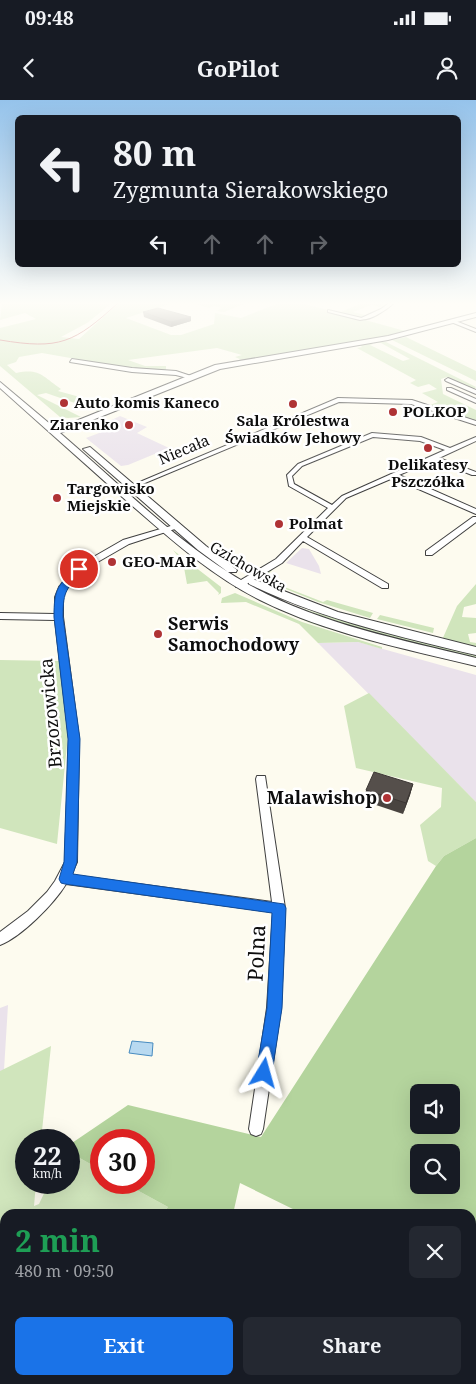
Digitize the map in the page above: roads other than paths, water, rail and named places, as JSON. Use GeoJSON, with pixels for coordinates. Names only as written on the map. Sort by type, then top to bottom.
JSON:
{"type":"FeatureCollection","features":[{"type":"Feature","properties":{"kind":"street"},"geometry":{"type":"LineString","coordinates":[[90,363],[132,370],[176,373],[191,377]]}},
{"type":"Feature","properties":{"kind":"street"},"geometry":{"type":"LineString","coordinates":[[59,431],[191,377],[237,363]]}},
{"type":"Feature","properties":{"kind":"street","name":"Gzichowska"},"geometry":{"type":"LineString","coordinates":[[0,374],[166,531],[198,558],[243,582],[306,605],[362,623],[476,651]]}},
{"type":"Feature","properties":{"kind":"street"},"geometry":{"type":"LineString","coordinates":[[448,380],[476,392]]}},
{"type":"Feature","properties":{"kind":"street","name":"Gzichowska"},"geometry":{"type":"LineString","coordinates":[[0,384],[131,487],[265,599],[354,631],[476,662]]}},
{"type":"Feature","properties":{"kind":"street"},"geometry":{"type":"LineString","coordinates":[[449,389],[476,402]]}},
{"type":"Feature","properties":{"kind":"street","name":"Niecała"},"geometry":{"type":"LineString","coordinates":[[131,487],[338,400],[412,402],[476,424]]}},
{"type":"Feature","properties":{"kind":"street"},"geometry":{"type":"LineString","coordinates":[[331,508],[291,485],[289,476],[292,470],[372,435],[421,440],[448,450]]}},
{"type":"Feature","properties":{"kind":"street"},"geometry":{"type":"LineString","coordinates":[[243,582],[279,561],[344,497],[476,439]]}},
{"type":"Feature","properties":{"kind":"street"},"geometry":{"type":"LineString","coordinates":[[432,457],[474,474]]}},
{"type":"Feature","properties":{"kind":"street"},"geometry":{"type":"LineString","coordinates":[[392,475],[476,512]]}},
{"type":"Feature","properties":{"kind":"street"},"geometry":{"type":"LineString","coordinates":[[429,553],[476,519]]}},
{"type":"Feature","properties":{"kind":"street","name":"Brzozowicka"},"geometry":{"type":"LineString","coordinates":[[0,939],[18,927],[65,879],[71,862],[74,739],[59,617],[59,596],[63,587],[79,569],[119,545],[177,527]]}},
{"type":"Feature","properties":{"kind":"street"},"geometry":{"type":"LineString","coordinates":[[303,538],[385,586]]}},
{"type":"Feature","properties":{"kind":"street"},"geometry":{"type":"LineString","coordinates":[[0,616],[59,617]]}},
{"type":"Feature","properties":{"kind":"street","name":"Polna"},"geometry":{"type":"LineString","coordinates":[[256,1129],[274,1008],[279,908],[261,779]]}},
{"type":"Feature","properties":{"kind":"street"},"geometry":{"type":"LineString","coordinates":[[65,879],[279,908]]}},
{"type":"Feature","properties":{"kind":"water"},"geometry":{"type":"Polygon","coordinates":[[[132,1041],[153,1043],[152,1056],[129,1053],[132,1041]]]}},
{"type":"Feature","properties":{"kind":"place","name":"Auto komis Kaneco"},"geometry":{"type":"Point","coordinates":[64,403]}},
{"type":"Feature","properties":{"kind":"place","name":"Sala Królestwa Świadków Jehowy"},"geometry":{"type":"Point","coordinates":[293,404]}},
{"type":"Feature","properties":{"kind":"place","name":"POLKOP"},"geometry":{"type":"Point","coordinates":[393,412]}},
{"type":"Feature","properties":{"kind":"place","name":"Ziarenko"},"geometry":{"type":"Point","coordinates":[129,425]}},
{"type":"Feature","properties":{"kind":"place","name":"Delikatesy Pszczółka"},"geometry":{"type":"Point","coordinates":[428,448]}},
{"type":"Feature","properties":{"kind":"place","name":"Targowisko Miejskie"},"geometry":{"type":"Point","coordinates":[57,498]}},
{"type":"Feature","properties":{"kind":"place","name":"Polmat"},"geometry":{"type":"Point","coordinates":[279,524]}},
{"type":"Feature","properties":{"kind":"place","name":"GEO-MAR"},"geometry":{"type":"Point","coordinates":[112,562]}},
{"type":"Feature","properties":{"kind":"place","name":"Serwis Samochodowy"},"geometry":{"type":"Point","coordinates":[158,634]}},
{"type":"Feature","properties":{"kind":"place","name":"Malawishop"},"geometry":{"type":"Point","coordinates":[387,798]}}]}
